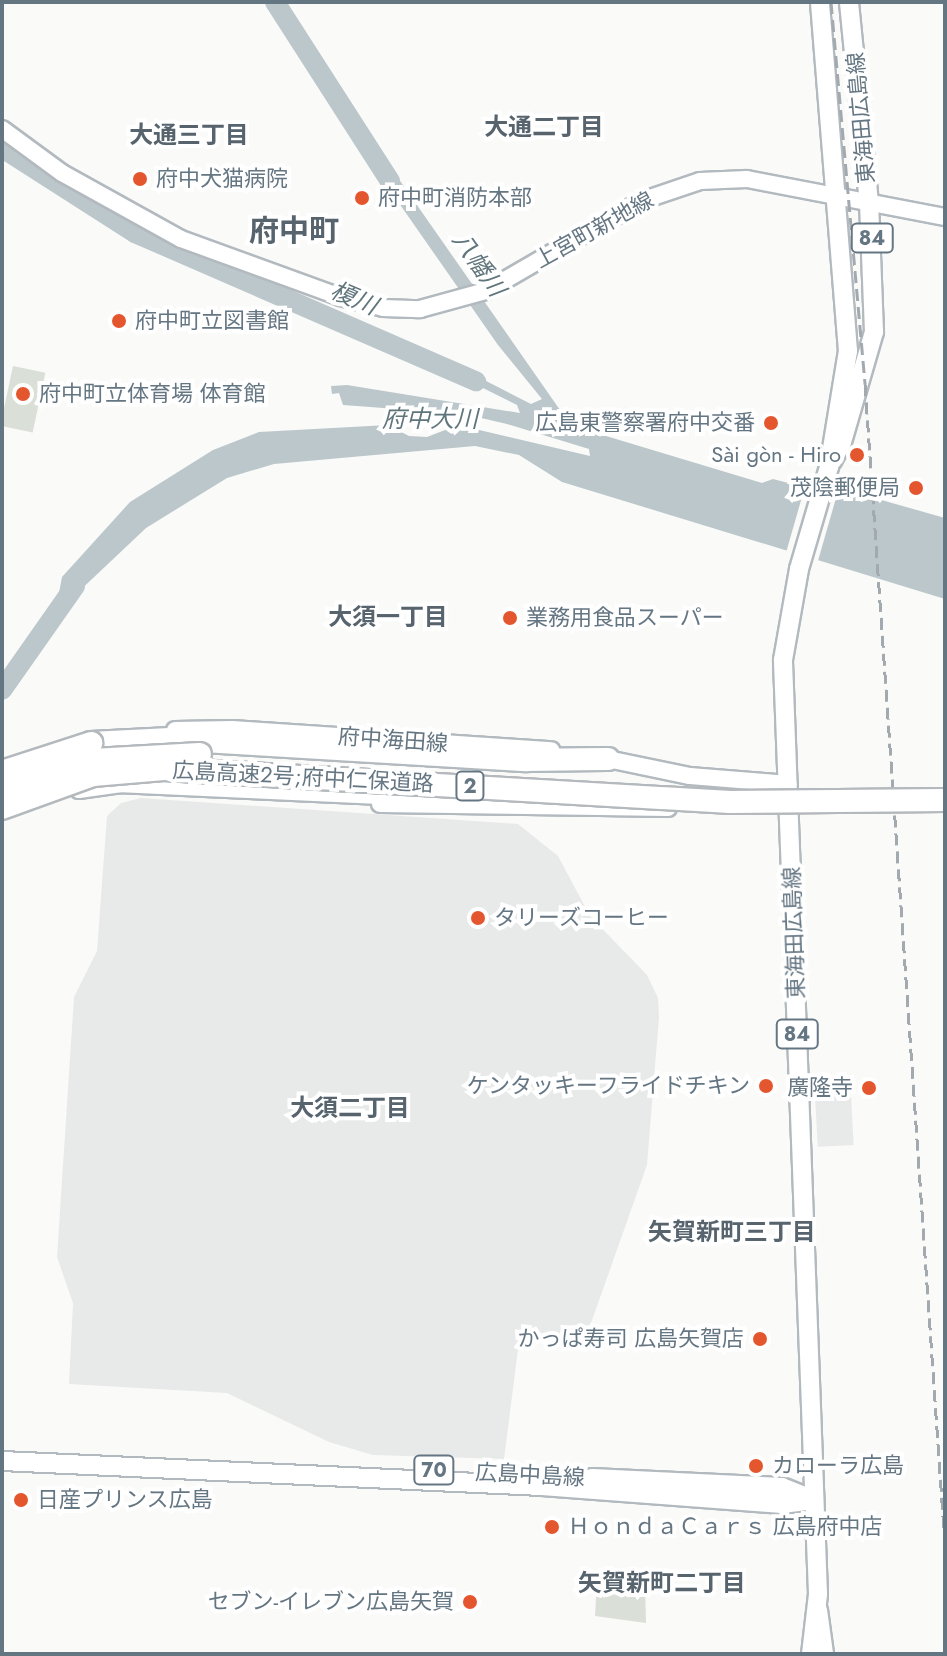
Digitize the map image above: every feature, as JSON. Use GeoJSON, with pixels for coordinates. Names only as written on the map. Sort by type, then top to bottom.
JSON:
{"type":"FeatureCollection","features":[{"type":"Feature","properties":{"kind":"highway"},"geometry":{"type":"LineString","coordinates":[[2,772],[66,748],[140,739],[486,758],[608,759]]}},
{"type":"Feature","properties":{"kind":"highway","name":"広島高速2号;府中仁保道路"},"geometry":{"type":"LineString","coordinates":[[2,789],[71,765],[163,753],[729,788],[945,785]]}},
{"type":"Feature","properties":{"kind":"highway","name":"広島高速2号;府中仁保道路"},"geometry":{"type":"LineString","coordinates":[[2,808],[62,783],[164,769],[730,802],[945,800]]}},
{"type":"Feature","properties":{"kind":"highway"},"geometry":{"type":"LineString","coordinates":[[2,817],[71,789],[122,781],[566,797],[677,808]]}},
{"type":"Feature","properties":{"kind":"main road","name":"東海田広島線"},"geometry":{"type":"LineString","coordinates":[[814,1500],[783,660],[801,562],[827,474],[848,351],[820,2]]}},
{"type":"Feature","properties":{"kind":"main road","name":"東海田広島線"},"geometry":{"type":"LineString","coordinates":[[827,474],[842,442],[874,332],[869,203],[849,2]]}},
{"type":"Feature","properties":{"kind":"main road","name":"上宮町新地線"},"geometry":{"type":"LineString","coordinates":[[2,129],[62,173],[200,248],[383,308],[420,309],[469,296],[641,201],[676,188],[747,179],[945,217]]}},
{"type":"Feature","properties":{"kind":"main road","name":"府中海田線"},"geometry":{"type":"LineString","coordinates":[[2,779],[61,751],[150,733],[232,729],[552,750],[690,776],[789,784]]}},
{"type":"Feature","properties":{"kind":"main road"},"geometry":{"type":"LineString","coordinates":[[79,790],[128,783],[425,806],[790,812]]}},
{"type":"Feature","properties":{"kind":"main road","name":"広島中島線"},"geometry":{"type":"LineString","coordinates":[[2,1461],[95,1469],[542,1486],[782,1504],[814,1500]]}},
{"type":"Feature","properties":{"kind":"main road"},"geometry":{"type":"LineString","coordinates":[[814,1500],[817,1603],[824,1654]]}},
{"type":"Feature","properties":{"kind":"main road"},"geometry":{"type":"LineString","coordinates":[[811,1654],[817,1603]]}},
{"type":"Feature","properties":{"kind":"shaded area"},"geometry":{"type":"Polygon","coordinates":[[[382,155],[560,410],[606,436],[762,483],[773,479],[842,497],[846,490],[945,518],[945,599],[562,482],[519,455],[475,446],[274,464],[227,478],[146,528],[55,614],[62,577],[130,502],[213,450],[259,432],[388,425],[409,436],[427,437],[458,425],[590,456],[589,449],[507,424],[464,414],[343,405],[339,393],[332,394],[331,386],[347,385],[520,413],[517,405],[451,372],[453,364],[531,404],[542,399],[498,345],[371,163],[382,155]]]}},
{"type":"Feature","properties":{"kind":"shaded area","name":"府中町立体育場 体育館"},"geometry":{"type":"Polygon","coordinates":[[[13,366],[45,373],[33,433],[2,426],[13,366]]]}},
{"type":"Feature","properties":{"kind":"shaded area"},"geometry":{"type":"Polygon","coordinates":[[[141,798],[518,824],[558,856],[590,916],[647,975],[658,998],[659,1017],[647,1165],[585,1340],[520,1334],[504,1459],[373,1455],[329,1442],[227,1393],[69,1384],[73,1303],[57,1257],[74,997],[97,951],[107,816],[121,803],[141,798]]]}},
{"type":"Feature","properties":{"kind":"shaded area"},"geometry":{"type":"Polygon","coordinates":[[[850,1075],[854,1145],[818,1147],[814,1077],[850,1075]]]}},
{"type":"Feature","properties":{"kind":"shaded area"},"geometry":{"type":"Polygon","coordinates":[[[597,1582],[645,1585],[646,1623],[595,1616],[597,1582]]]}},
{"type":"Feature","properties":{"kind":"pier"},"geometry":{"type":"Polygon","coordinates":[[[806,483],[838,492],[816,566],[785,557],[806,483]]]}},
{"type":"Feature","properties":{"kind":"waterway","name":"八幡川"},"geometry":{"type":"LineString","coordinates":[[275,2],[390,181]]}},
{"type":"Feature","properties":{"kind":"waterway","name":"榎川"},"geometry":{"type":"LineString","coordinates":[[2,148],[135,233],[476,381]]}},
{"type":"Feature","properties":{"kind":"waterway","name":"府中大川"},"geometry":{"type":"LineString","coordinates":[[2,690],[75,586]]}},
{"type":"Feature","properties":{"kind":"railway"},"geometry":{"type":"LineString","coordinates":[[831,2],[865,384],[945,1545]]}},
{"type":"Feature","properties":{"kind":"place","name":"府中犬猫病院"},"geometry":{"type":"Point","coordinates":[140,179]}},
{"type":"Feature","properties":{"kind":"place","name":"府中町消防本部"},"geometry":{"type":"Point","coordinates":[362,198]}},
{"type":"Feature","properties":{"kind":"place","name":"府中町立図書館"},"geometry":{"type":"Point","coordinates":[119,321]}},
{"type":"Feature","properties":{"kind":"place","name":"府中町立体育場 体育館"},"geometry":{"type":"Point","coordinates":[23,394]}},
{"type":"Feature","properties":{"kind":"place","name":"広島東警察署府中交番"},"geometry":{"type":"Point","coordinates":[771,423]}},
{"type":"Feature","properties":{"kind":"place","name":"Sài gòn - Hiro"},"geometry":{"type":"Point","coordinates":[857,455]}},
{"type":"Feature","properties":{"kind":"place","name":"茂陰郵便局"},"geometry":{"type":"Point","coordinates":[916,488]}},
{"type":"Feature","properties":{"kind":"place","name":"業務用食品スーパー"},"geometry":{"type":"Point","coordinates":[510,618]}},
{"type":"Feature","properties":{"kind":"place","name":"タリーズコーヒー"},"geometry":{"type":"Point","coordinates":[478,918]}},
{"type":"Feature","properties":{"kind":"place","name":"ケンタッキーフライドチキン"},"geometry":{"type":"Point","coordinates":[766,1086]}},
{"type":"Feature","properties":{"kind":"place","name":"廣隆寺"},"geometry":{"type":"Point","coordinates":[869,1088]}},
{"type":"Feature","properties":{"kind":"place","name":"かっぱ寿司 広島矢賀店"},"geometry":{"type":"Point","coordinates":[760,1339]}},
{"type":"Feature","properties":{"kind":"place","name":"カローラ広島"},"geometry":{"type":"Point","coordinates":[756,1466]}},
{"type":"Feature","properties":{"kind":"place","name":"日産プリンス広島"},"geometry":{"type":"Point","coordinates":[21,1500]}},
{"type":"Feature","properties":{"kind":"place","name":"ＨｏｎｄａＣａｒｓ 広島府中店"},"geometry":{"type":"Point","coordinates":[552,1527]}},
{"type":"Feature","properties":{"kind":"place","name":"セブン-イレブン広島矢賀"},"geometry":{"type":"Point","coordinates":[470,1602]}},
{"type":"Feature","properties":{"kind":"district","name":"大通二丁目"},"geometry":{"type":"Point","coordinates":[544,127]}},
{"type":"Feature","properties":{"kind":"district","name":"大通三丁目"},"geometry":{"type":"Point","coordinates":[189,135]}},
{"type":"Feature","properties":{"kind":"district","name":"府中町"},"geometry":{"type":"Point","coordinates":[294,231]}},
{"type":"Feature","properties":{"kind":"district","name":"大須一丁目"},"geometry":{"type":"Point","coordinates":[388,617]}},
{"type":"Feature","properties":{"kind":"district","name":"大須二丁目"},"geometry":{"type":"Point","coordinates":[350,1108]}},
{"type":"Feature","properties":{"kind":"district","name":"矢賀新町三丁目"},"geometry":{"type":"Point","coordinates":[732,1232]}},
{"type":"Feature","properties":{"kind":"district","name":"矢賀新町二丁目"},"geometry":{"type":"Point","coordinates":[662,1583]}}]}
